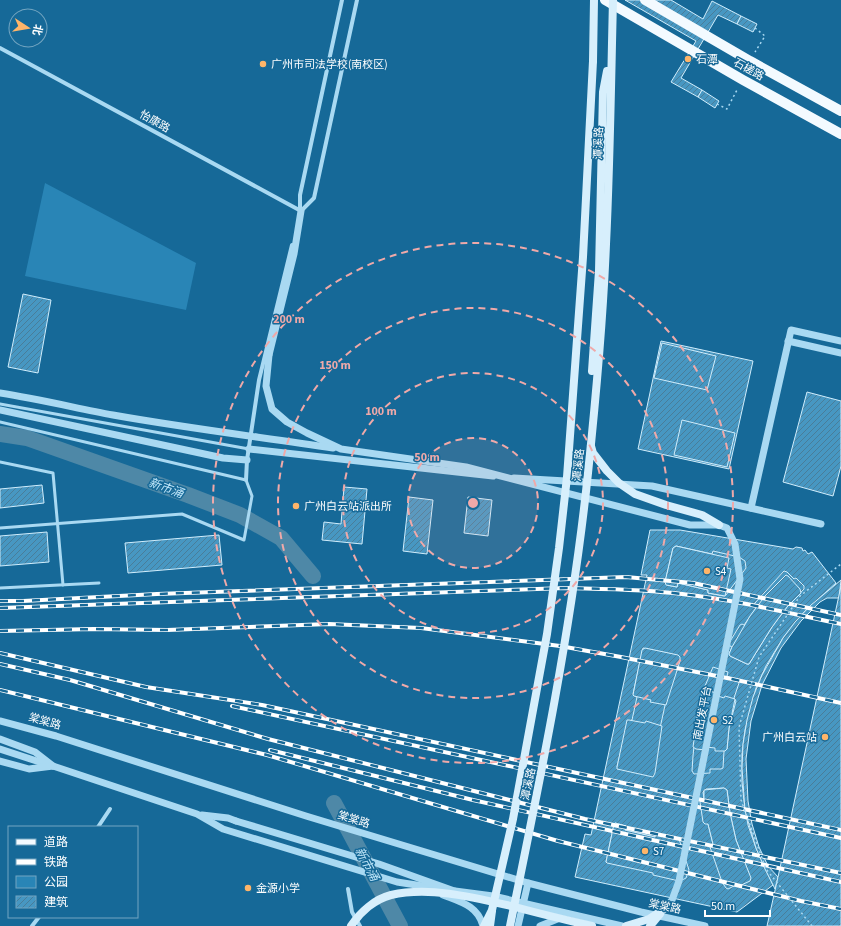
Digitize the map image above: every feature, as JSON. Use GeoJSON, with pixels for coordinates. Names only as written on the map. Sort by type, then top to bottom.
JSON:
{"type":"FeatureCollection","features":[{"type":"Feature","properties":{"kind":"main road","name":"潭溪路"},"geometry":{"type":"LineString","coordinates":[[490,926],[492,910],[513,819],[547,634],[561,532],[583,257],[593,61],[594,0]]}},
{"type":"Feature","properties":{"kind":"main road","name":"石槎路"},"geometry":{"type":"LineString","coordinates":[[605,0],[742,80],[841,134]]}},
{"type":"Feature","properties":{"kind":"main road","name":"潭溪路"},"geometry":{"type":"LineString","coordinates":[[510,926],[546,753],[564,644],[588,474],[600,340],[606,244],[613,0]]}},
{"type":"Feature","properties":{"kind":"main road","name":"石槎路"},"geometry":{"type":"LineString","coordinates":[[645,0],[750,61],[841,111]]}},
{"type":"Feature","properties":{"kind":"main road"},"geometry":{"type":"LineString","coordinates":[[612,43],[603,92],[599,271],[588,430],[589,441],[593,453],[607,471],[619,483],[634,494],[702,516],[719,525]]}},
{"type":"Feature","properties":{"kind":"main road"},"geometry":{"type":"LineString","coordinates":[[351,926],[369,906],[390,895],[414,892],[470,897],[592,926]]}},
{"type":"Feature","properties":{"kind":"main road"},"geometry":{"type":"LineString","coordinates":[[626,926],[649,919],[664,908]]}},
{"type":"Feature","properties":{"kind":"main road"},"geometry":{"type":"LineString","coordinates":[[650,926],[664,908]]}},
{"type":"Feature","properties":{"kind":"main road"},"geometry":{"type":"LineString","coordinates":[[483,926],[492,910]]}},
{"type":"Feature","properties":{"kind":"street"},"geometry":{"type":"LineString","coordinates":[[341,449],[306,433],[287,422],[272,409],[266,386],[269,355],[294,254],[300,211],[300,195],[342,0]]}},
{"type":"Feature","properties":{"kind":"street"},"geometry":{"type":"LineString","coordinates":[[246,480],[247,460],[259,380],[300,211],[314,198],[357,0]]}},
{"type":"Feature","properties":{"kind":"street","name":"怡康路"},"geometry":{"type":"LineString","coordinates":[[0,48],[300,211]]}},
{"type":"Feature","properties":{"kind":"street"},"geometry":{"type":"LineString","coordinates":[[751,508],[791,330],[841,341]]}},
{"type":"Feature","properties":{"kind":"street"},"geometry":{"type":"LineString","coordinates":[[788,341],[841,353]]}},
{"type":"Feature","properties":{"kind":"street"},"geometry":{"type":"LineString","coordinates":[[0,393],[35,398],[114,415],[212,431],[466,467],[690,525],[719,525]]}},
{"type":"Feature","properties":{"kind":"street"},"geometry":{"type":"LineString","coordinates":[[0,410],[223,458],[247,460]]}},
{"type":"Feature","properties":{"kind":"street"},"geometry":{"type":"LineString","coordinates":[[249,449],[490,476],[652,486],[821,524]]}},
{"type":"Feature","properties":{"kind":"street","name":"南出发平台"},"geometry":{"type":"LineString","coordinates":[[664,908],[672,900],[679,881],[740,579],[735,544],[727,528],[719,525]]}},
{"type":"Feature","properties":{"kind":"street","name":"棠棠路"},"geometry":{"type":"LineString","coordinates":[[0,721],[56,736],[306,816],[528,883],[641,912],[705,926]]}},
{"type":"Feature","properties":{"kind":"street"},"geometry":{"type":"LineString","coordinates":[[0,739],[35,752],[53,766]]}},
{"type":"Feature","properties":{"kind":"street"},"geometry":{"type":"LineString","coordinates":[[0,749],[198,814],[228,818],[379,864],[470,897]]}},
{"type":"Feature","properties":{"kind":"street"},"geometry":{"type":"LineString","coordinates":[[0,761],[29,769],[53,766]]}},
{"type":"Feature","properties":{"kind":"street"},"geometry":{"type":"LineString","coordinates":[[99,826],[110,809]]}},
{"type":"Feature","properties":{"kind":"street"},"geometry":{"type":"LineString","coordinates":[[198,814],[223,829],[397,882],[493,896],[622,926]]}},
{"type":"Feature","properties":{"kind":"street"},"geometry":{"type":"LineString","coordinates":[[487,926],[498,873]]}},
{"type":"Feature","properties":{"kind":"street"},"geometry":{"type":"LineString","coordinates":[[518,926],[528,883]]}},
{"type":"Feature","properties":{"kind":"street"},"geometry":{"type":"LineString","coordinates":[[421,886],[466,904],[481,918],[483,926]]}},
{"type":"Feature","properties":{"kind":"street"},"geometry":{"type":"LineString","coordinates":[[348,889],[352,912],[360,926]]}},
{"type":"Feature","properties":{"kind":"street"},"geometry":{"type":"LineString","coordinates":[[540,926],[550,921],[573,915]]}},
{"type":"Feature","properties":{"kind":"street"},"geometry":{"type":"LineString","coordinates":[[32,926],[38,918]]}},
{"type":"Feature","properties":{"kind":"lane"},"geometry":{"type":"LineString","coordinates":[[0,404],[249,449]]}},
{"type":"Feature","properties":{"kind":"lane"},"geometry":{"type":"LineString","coordinates":[[0,422],[246,480],[252,496],[244,540],[182,514],[0,528]]}},
{"type":"Feature","properties":{"kind":"lane"},"geometry":{"type":"LineString","coordinates":[[0,462],[52,473],[63,585]]}},
{"type":"Feature","properties":{"kind":"lane"},"geometry":{"type":"LineString","coordinates":[[0,588],[99,583]]}},
{"type":"Feature","properties":{"kind":"path"},"geometry":{"type":"LineString","coordinates":[[750,61],[765,36],[755,28]]}},
{"type":"Feature","properties":{"kind":"path"},"geometry":{"type":"LineString","coordinates":[[718,104],[727,109],[742,80]]}},
{"type":"Feature","properties":{"kind":"path"},"geometry":{"type":"LineString","coordinates":[[812,926],[766,869],[741,800],[738,727],[759,657],[800,596],[841,564]]}},
{"type":"Feature","properties":{"kind":"green space"},"geometry":{"type":"Polygon","coordinates":[[[45,183],[196,263],[186,310],[25,276],[45,183]]]}},
{"type":"Feature","properties":{"kind":"building","name":"石潭"},"geometry":{"type":"Polygon","coordinates":[[[625,0],[671,0],[703,19],[712,1],[741,16],[737,24],[718,15],[681,78],[702,90],[698,97],[671,82],[696,41],[625,0]]]}},
{"type":"Feature","properties":{"kind":"building"},"geometry":{"type":"Polygon","coordinates":[[[741,16],[757,24],[753,32],[737,24],[741,16]]]}},
{"type":"Feature","properties":{"kind":"building"},"geometry":{"type":"Polygon","coordinates":[[[702,90],[719,101],[715,108],[698,97],[702,90]]]}},
{"type":"Feature","properties":{"kind":"building"},"geometry":{"type":"Polygon","coordinates":[[[23,294],[51,300],[38,373],[8,367],[23,294]]]}},
{"type":"Feature","properties":{"kind":"building"},"geometry":{"type":"Polygon","coordinates":[[[661,341],[753,361],[729,469],[638,449],[661,341]]]}},
{"type":"Feature","properties":{"kind":"building"},"geometry":{"type":"Polygon","coordinates":[[[662,343],[716,356],[707,390],[654,378],[662,343]]]}},
{"type":"Feature","properties":{"kind":"building"},"geometry":{"type":"Polygon","coordinates":[[[807,392],[841,401],[841,466],[833,496],[783,482],[807,392]]]}},
{"type":"Feature","properties":{"kind":"building"},"geometry":{"type":"Polygon","coordinates":[[[682,420],[735,433],[727,467],[674,455],[682,420]]]}},
{"type":"Feature","properties":{"kind":"building"},"geometry":{"type":"Polygon","coordinates":[[[42,485],[44,503],[0,508],[0,489],[42,485]]]}},
{"type":"Feature","properties":{"kind":"building"},"geometry":{"type":"Polygon","coordinates":[[[344,487],[367,489],[362,544],[322,540],[324,522],[341,524],[344,487]]]}},
{"type":"Feature","properties":{"kind":"building"},"geometry":{"type":"Polygon","coordinates":[[[409,497],[433,500],[427,554],[403,551],[409,497]]]}},
{"type":"Feature","properties":{"kind":"building"},"geometry":{"type":"Polygon","coordinates":[[[468,497],[492,500],[488,536],[464,533],[468,497]]]}},
{"type":"Feature","properties":{"kind":"building"},"geometry":{"type":"Polygon","coordinates":[[[650,530],[680,530],[793,549],[796,547],[802,548],[803,551],[805,550],[808,554],[812,552],[836,583],[804,612],[783,638],[766,666],[756,688],[745,730],[742,754],[742,782],[748,825],[756,848],[773,885],[737,912],[575,877],[585,834],[591,835],[647,575],[641,575],[650,530]]]}},
{"type":"Feature","properties":{"kind":"building"},"geometry":{"type":"Polygon","coordinates":[[[47,532],[49,562],[0,566],[0,536],[47,532]]]}},
{"type":"Feature","properties":{"kind":"building"},"geometry":{"type":"Polygon","coordinates":[[[219,535],[222,565],[128,573],[125,543],[219,535]]]}},
{"type":"Feature","properties":{"kind":"building","name":"S4"},"geometry":{"type":"Polygon","coordinates":[[[676,546],[712,554],[713,551],[739,557],[745,561],[746,568],[724,596],[708,593],[708,590],[678,583],[677,587],[667,585],[665,582],[673,548],[676,546]]]}},
{"type":"Feature","properties":{"kind":"building","name":"S4"},"geometry":{"type":"Polygon","coordinates":[[[676,546],[729,558],[727,568],[731,569],[725,596],[708,593],[708,590],[678,583],[677,587],[666,585],[665,582],[673,548],[676,546]]]}},
{"type":"Feature","properties":{"kind":"building"},"geometry":{"type":"Polygon","coordinates":[[[784,571],[794,579],[796,578],[804,586],[804,589],[787,607],[772,627],[749,664],[730,656],[729,654],[732,647],[729,643],[740,625],[744,625],[756,608],[754,605],[755,603],[784,571]]]}},
{"type":"Feature","properties":{"kind":"building"},"geometry":{"type":"Polygon","coordinates":[[[786,575],[800,589],[801,593],[787,607],[772,627],[749,664],[730,656],[729,654],[732,647],[750,616],[765,596],[786,575]]]}},
{"type":"Feature","properties":{"kind":"building"},"geometry":{"type":"Polygon","coordinates":[[[841,580],[839,598],[827,598],[820,602],[801,621],[781,648],[762,685],[751,721],[746,759],[748,801],[752,824],[759,847],[768,866],[778,877],[775,889],[756,848],[745,811],[742,768],[743,744],[747,720],[753,697],[762,675],[783,638],[795,622],[811,605],[841,580]]]}},
{"type":"Feature","properties":{"kind":"building","name":"广州白云站"},"geometry":{"type":"Polygon","coordinates":[[[841,586],[841,926],[767,926],[778,877],[841,586]]]}},
{"type":"Feature","properties":{"kind":"building"},"geometry":{"type":"Polygon","coordinates":[[[643,648],[676,655],[650,774],[617,767],[628,721],[632,720],[637,697],[633,694],[643,648]]]}},
{"type":"Feature","properties":{"kind":"building"},"geometry":{"type":"Polygon","coordinates":[[[645,648],[678,655],[680,657],[666,705],[650,702],[651,700],[633,695],[642,650],[645,648]]]}},
{"type":"Feature","properties":{"kind":"building","name":"S2"},"geometry":{"type":"Polygon","coordinates":[[[713,667],[728,672],[727,676],[738,681],[739,683],[734,698],[736,701],[729,728],[727,749],[724,751],[723,768],[710,769],[710,773],[694,774],[692,771],[697,715],[705,686],[713,667]]]}},
{"type":"Feature","properties":{"kind":"building"},"geometry":{"type":"Polygon","coordinates":[[[706,690],[716,693],[715,695],[724,698],[725,696],[735,699],[729,728],[727,749],[725,751],[715,751],[715,748],[706,747],[706,750],[696,749],[693,747],[699,706],[703,691],[706,690]]]}},
{"type":"Feature","properties":{"kind":"building"},"geometry":{"type":"Polygon","coordinates":[[[627,720],[645,723],[646,721],[662,726],[655,773],[653,777],[617,769],[627,720]]]}},
{"type":"Feature","properties":{"kind":"building"},"geometry":{"type":"Polygon","coordinates":[[[724,788],[727,790],[736,840],[749,874],[747,877],[730,885],[725,879],[713,844],[703,792],[706,789],[724,788]]]}},
{"type":"Feature","properties":{"kind":"building"},"geometry":{"type":"Polygon","coordinates":[[[724,788],[727,790],[736,840],[751,878],[750,881],[739,886],[738,884],[728,889],[722,882],[710,847],[710,845],[713,844],[708,824],[703,822],[700,802],[704,798],[704,790],[724,788]]]}},
{"type":"Feature","properties":{"kind":"building","name":"S7"},"geometry":{"type":"Polygon","coordinates":[[[615,823],[626,826],[625,830],[655,837],[656,833],[673,838],[667,864],[664,864],[662,874],[606,862],[615,823]]]}},
{"type":"Feature","properties":{"kind":"building","name":"S7"},"geometry":{"type":"Polygon","coordinates":[[[615,823],[626,826],[625,830],[655,837],[656,833],[679,839],[689,870],[686,878],[679,881],[653,875],[653,873],[607,863],[615,823]]]}},
{"type":"Feature","properties":{"kind":"waterway","name":"新市涌"},"geometry":{"type":"LineString","coordinates":[[0,434],[27,438],[240,515],[281,538],[313,576]]}},
{"type":"Feature","properties":{"kind":"waterway","name":"新市涌"},"geometry":{"type":"LineString","coordinates":[[334,803],[400,926]]}},
{"type":"Feature","properties":{"kind":"railway"},"geometry":{"type":"LineString","coordinates":[[0,601],[626,577],[693,583],[841,615]]}},
{"type":"Feature","properties":{"kind":"railway"},"geometry":{"type":"LineString","coordinates":[[0,608],[566,588],[667,592],[762,607],[841,624]]}},
{"type":"Feature","properties":{"kind":"railway"},"geometry":{"type":"LineString","coordinates":[[0,631],[94,629],[167,630],[329,624],[421,628],[560,646],[732,679],[841,703]]}},
{"type":"Feature","properties":{"kind":"railway"},"geometry":{"type":"LineString","coordinates":[[0,653],[146,687],[262,705],[841,830]]}},
{"type":"Feature","properties":{"kind":"railway"},"geometry":{"type":"LineString","coordinates":[[0,664],[70,680],[268,739],[585,819],[841,873]]}},
{"type":"Feature","properties":{"kind":"railway"},"geometry":{"type":"LineString","coordinates":[[0,690],[267,755],[558,841],[801,901],[841,909]]}},
{"type":"Feature","properties":{"kind":"railway"},"geometry":{"type":"LineString","coordinates":[[232,706],[841,838]]}},
{"type":"Feature","properties":{"kind":"railway"},"geometry":{"type":"LineString","coordinates":[[270,750],[473,800],[841,882]]}},
{"type":"Feature","properties":{"kind":"place","name":"石潭"},"geometry":{"type":"Point","coordinates":[688,59]}},
{"type":"Feature","properties":{"kind":"place","name":"广州市司法学校(南校区)"},"geometry":{"type":"Point","coordinates":[263,64]}},
{"type":"Feature","properties":{"kind":"place","name":"广州白云站派出所"},"geometry":{"type":"Point","coordinates":[296,506]}},
{"type":"Feature","properties":{"kind":"place","name":"S4"},"geometry":{"type":"Point","coordinates":[707,571]}},
{"type":"Feature","properties":{"kind":"place","name":"S2"},"geometry":{"type":"Point","coordinates":[714,720]}},
{"type":"Feature","properties":{"kind":"place","name":"广州白云站"},"geometry":{"type":"Point","coordinates":[825,737]}},
{"type":"Feature","properties":{"kind":"place","name":"S7"},"geometry":{"type":"Point","coordinates":[645,851]}},
{"type":"Feature","properties":{"kind":"place","name":"金源小学"},"geometry":{"type":"Point","coordinates":[248,888]}}]}
